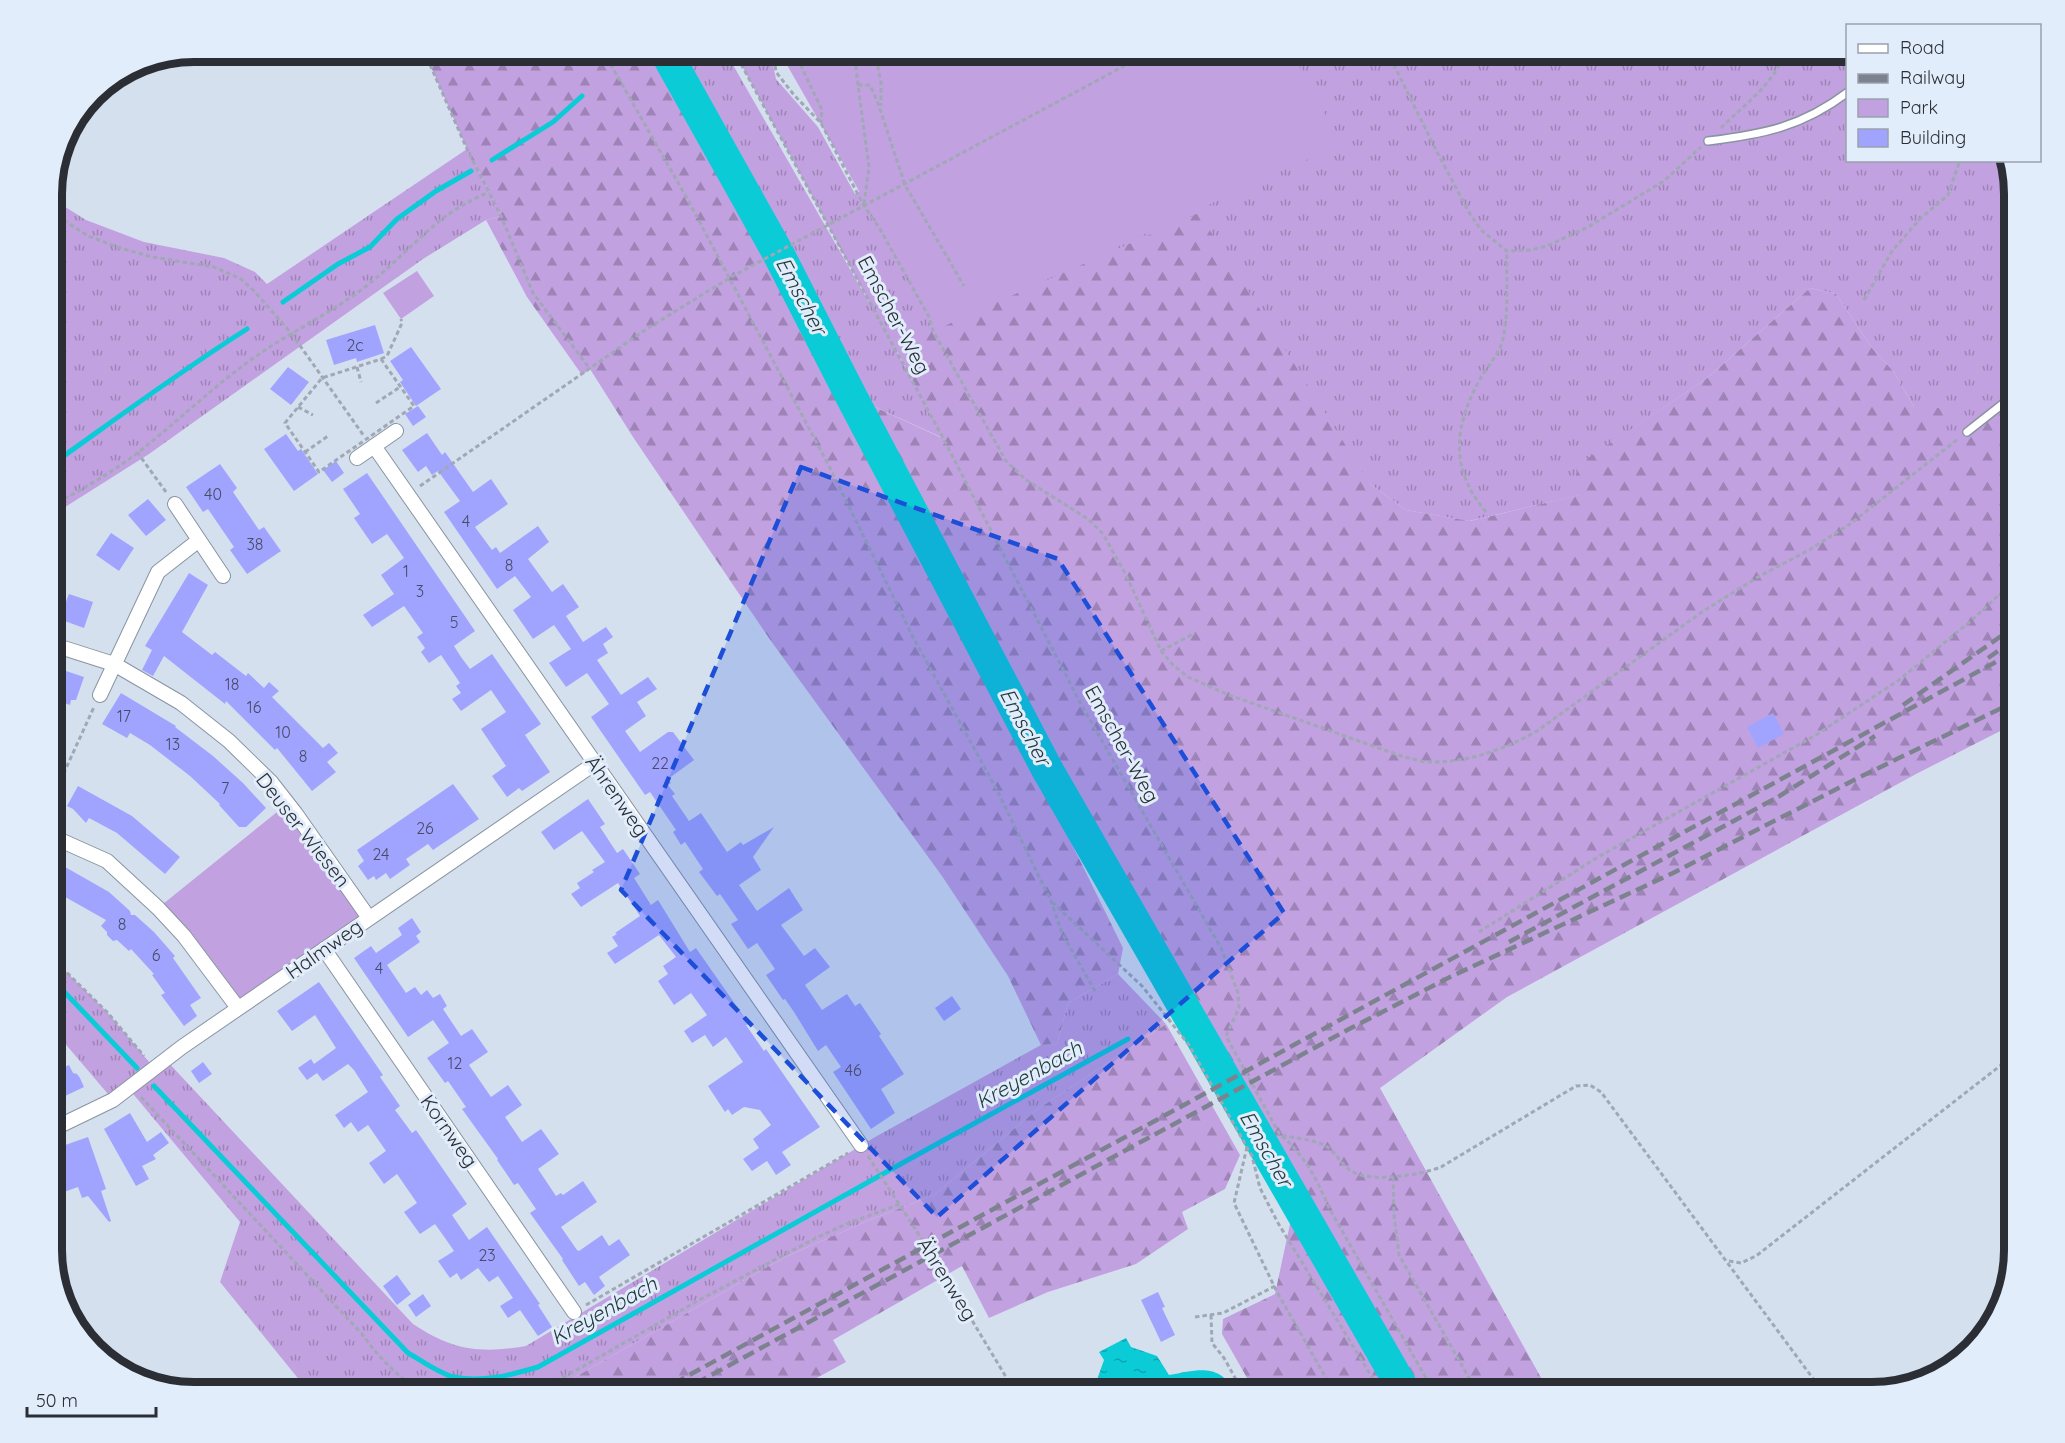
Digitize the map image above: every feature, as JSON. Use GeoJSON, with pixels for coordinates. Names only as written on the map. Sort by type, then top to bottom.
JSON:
{"type":"FeatureCollection","features":[{"type":"Feature","properties":{"kind":"street"},"geometry":{"type":"LineString","coordinates":[[357,458],[370,443],[396,431]]}},
{"type":"Feature","properties":{"kind":"street","name":"Ährenweg"},"geometry":{"type":"LineString","coordinates":[[370,443],[408,494],[861,1146]]}},
{"type":"Feature","properties":{"kind":"street"},"geometry":{"type":"LineString","coordinates":[[175,504],[223,576]]}},
{"type":"Feature","properties":{"kind":"street"},"geometry":{"type":"LineString","coordinates":[[100,695],[158,572],[199,540]]}},
{"type":"Feature","properties":{"kind":"street","name":"Deuser Wiesen"},"geometry":{"type":"LineString","coordinates":[[62,647],[114,664],[181,703],[229,741],[270,782],[296,814],[369,918]]}},
{"type":"Feature","properties":{"kind":"street","name":"Halmweg"},"geometry":{"type":"LineString","coordinates":[[62,1125],[112,1100],[182,1047],[594,764]]}},
{"type":"Feature","properties":{"kind":"street"},"geometry":{"type":"LineString","coordinates":[[62,841],[107,861],[158,908],[184,936],[238,1008]]}},
{"type":"Feature","properties":{"kind":"street","name":"Kornweg"},"geometry":{"type":"LineString","coordinates":[[324,950],[574,1312]]}},
{"type":"Feature","properties":{"kind":"lane"},"geometry":{"type":"LineString","coordinates":[[1708,141],[1762,134],[1782,128],[1827,107],[1846,93]]}},
{"type":"Feature","properties":{"kind":"lane"},"geometry":{"type":"LineString","coordinates":[[1967,432],[2004,403]]}},
{"type":"Feature","properties":{"kind":"path"},"geometry":{"type":"LineString","coordinates":[[429,62],[501,216],[533,293],[590,369]]}},
{"type":"Feature","properties":{"kind":"path"},"geometry":{"type":"LineString","coordinates":[[609,62],[688,200],[829,466],[913,637],[997,790],[1051,901],[1062,933],[1096,993]]}},
{"type":"Feature","properties":{"kind":"path","name":"Emscher-Weg"},"geometry":{"type":"LineString","coordinates":[[740,62],[944,438],[1082,706],[1222,950],[1235,982],[1239,1008],[1226,1036],[1280,1135]]}},
{"type":"Feature","properties":{"kind":"path"},"geometry":{"type":"LineString","coordinates":[[775,62],[776,72],[821,123],[864,206],[880,229],[929,317],[933,331],[1006,461],[1026,480],[1088,519],[1103,534],[1126,575],[1161,651],[1173,665],[1188,677],[1228,695],[1404,757],[1431,762],[1464,759],[1493,752],[1537,731],[1702,612],[1850,524],[1967,432]]}},
{"type":"Feature","properties":{"kind":"path"},"geometry":{"type":"LineString","coordinates":[[799,62],[822,110],[821,123]]}},
{"type":"Feature","properties":{"kind":"path"},"geometry":{"type":"LineString","coordinates":[[855,62],[869,168],[864,206]]}},
{"type":"Feature","properties":{"kind":"path"},"geometry":{"type":"LineString","coordinates":[[877,62],[881,82],[881,111]]}},
{"type":"Feature","properties":{"kind":"path"},"geometry":{"type":"LineString","coordinates":[[408,494],[648,328],[730,278],[1132,62]]}},
{"type":"Feature","properties":{"kind":"path"},"geometry":{"type":"LineString","coordinates":[[1394,62],[1464,203],[1482,230],[1507,251],[1531,250],[1547,246],[1588,227],[1664,181],[1763,89],[1780,62]]}},
{"type":"Feature","properties":{"kind":"path"},"geometry":{"type":"LineString","coordinates":[[858,85],[870,85],[905,184],[964,286]]}},
{"type":"Feature","properties":{"kind":"path"},"geometry":{"type":"LineString","coordinates":[[1864,300],[1892,250],[1920,219],[1948,195],[1959,162]]}},
{"type":"Feature","properties":{"kind":"path"},"geometry":{"type":"LineString","coordinates":[[62,499],[137,452],[212,389],[291,333],[301,330],[371,282],[443,218],[460,206],[489,192]]}},
{"type":"Feature","properties":{"kind":"path"},"geometry":{"type":"LineString","coordinates":[[62,219],[88,236],[120,248],[152,257],[214,267],[241,279],[291,333],[370,443]]}},
{"type":"Feature","properties":{"kind":"path"},"geometry":{"type":"LineString","coordinates":[[1486,512],[1473,497],[1461,466],[1458,443],[1466,409],[1480,379],[1503,341],[1506,315],[1507,251]]}},
{"type":"Feature","properties":{"kind":"path"},"geometry":{"type":"LineString","coordinates":[[381,359],[414,406],[370,443],[319,472],[285,423],[322,378],[387,356],[402,323],[400,319]]}},
{"type":"Feature","properties":{"kind":"path"},"geometry":{"type":"LineString","coordinates":[[357,367],[361,382]]}},
{"type":"Feature","properties":{"kind":"path"},"geometry":{"type":"LineString","coordinates":[[376,404],[400,387]]}},
{"type":"Feature","properties":{"kind":"path"},"geometry":{"type":"LineString","coordinates":[[298,407],[313,416]]}},
{"type":"Feature","properties":{"kind":"path"},"geometry":{"type":"LineString","coordinates":[[305,452],[328,436]]}},
{"type":"Feature","properties":{"kind":"path"},"geometry":{"type":"LineString","coordinates":[[137,452],[175,504]]}},
{"type":"Feature","properties":{"kind":"path"},"geometry":{"type":"LineString","coordinates":[[1479,932],[1598,857],[1816,735],[1890,686],[1972,620],[2004,590]]}},
{"type":"Feature","properties":{"kind":"path"},"geometry":{"type":"LineString","coordinates":[[1161,651],[1195,633]]}},
{"type":"Feature","properties":{"kind":"path"},"geometry":{"type":"LineString","coordinates":[[62,777],[100,695]]}},
{"type":"Feature","properties":{"kind":"path"},"geometry":{"type":"LineString","coordinates":[[1051,901],[1142,986],[1189,1045],[1252,1156],[1260,1188],[1278,1223],[1375,1382]]}},
{"type":"Feature","properties":{"kind":"path"},"geometry":{"type":"LineString","coordinates":[[62,968],[107,1012],[155,1069]]}},
{"type":"Feature","properties":{"kind":"path"},"geometry":{"type":"LineString","coordinates":[[1728,1260],[1741,1263],[1756,1256],[2004,1063]]}},
{"type":"Feature","properties":{"kind":"path"},"geometry":{"type":"LineString","coordinates":[[1280,1135],[1324,1144],[1353,1172],[1393,1177],[1420,1174],[1441,1167],[1576,1086],[1590,1085],[1601,1092],[1720,1253],[1728,1260],[1816,1382]]}},
{"type":"Feature","properties":{"kind":"path"},"geometry":{"type":"LineString","coordinates":[[132,1086],[362,1334],[379,1357],[408,1382]]}},
{"type":"Feature","properties":{"kind":"path"},"geometry":{"type":"LineString","coordinates":[[1280,1135],[1294,1146],[1316,1177],[1329,1208],[1428,1382]]}},
{"type":"Feature","properties":{"kind":"path"},"geometry":{"type":"LineString","coordinates":[[574,1312],[861,1146]]}},
{"type":"Feature","properties":{"kind":"path"},"geometry":{"type":"LineString","coordinates":[[1247,1147],[1234,1203],[1275,1286],[1328,1382]]}},
{"type":"Feature","properties":{"kind":"path","name":"Ährenweg"},"geometry":{"type":"LineString","coordinates":[[876,1168],[943,1272],[1009,1382]]}},
{"type":"Feature","properties":{"kind":"path"},"geometry":{"type":"LineString","coordinates":[[1393,1177],[1394,1215],[1399,1255],[1471,1382]]}},
{"type":"Feature","properties":{"kind":"path"},"geometry":{"type":"LineString","coordinates":[[552,1382],[814,1239],[900,1204]]}},
{"type":"Feature","properties":{"kind":"path"},"geometry":{"type":"LineString","coordinates":[[1195,1317],[1223,1313],[1275,1286]]}},
{"type":"Feature","properties":{"kind":"path"},"geometry":{"type":"LineString","coordinates":[[1211,1315],[1212,1343],[1224,1358],[1237,1382]]}},
{"type":"Feature","properties":{"kind":"highlighted area"},"geometry":{"type":"Polygon","coordinates":[[[801,467],[1058,559],[1284,913],[937,1217],[621,890],[801,467]]]}},
{"type":"Feature","properties":{"kind":"green space"},"geometry":{"type":"Polygon","coordinates":[[[429,62],[671,62],[778,252],[851,396],[942,438],[895,347],[1199,213],[1370,484],[1406,510],[1470,521],[1579,495],[1576,466],[1706,379],[1810,288],[1836,294],[1872,348],[1894,372],[1914,407],[1943,408],[1948,446],[2004,408],[2004,729],[1918,773],[1507,997],[1380,1088],[1543,1382],[1249,1382],[1222,1334],[1223,1319],[1275,1294],[1296,1196],[1184,980],[858,409],[1123,948],[1118,974],[1068,1003],[1057,1044],[1041,1045],[1008,976],[942,876],[771,641],[633,437],[590,369],[582,375],[527,297],[486,220],[501,216],[467,149],[429,62]]]}},
{"type":"Feature","properties":{"kind":"green space"},"geometry":{"type":"Polygon","coordinates":[[[671,62],[731,62],[874,311],[740,62],[772,62],[776,79],[818,127],[855,194],[1077,62],[1846,62],[1846,162],[1999,162],[2004,194],[2004,408],[1948,447],[1914,407],[1894,372],[1872,348],[1836,294],[1810,288],[1706,379],[1577,466],[1580,495],[1469,521],[1406,510],[1370,484],[933,331],[895,348],[943,438],[851,396],[778,252],[671,62]]]}},
{"type":"Feature","properties":{"kind":"green space"},"geometry":{"type":"Polygon","coordinates":[[[785,62],[1297,62],[1341,144],[938,329],[785,62]]]}},
{"type":"Feature","properties":{"kind":"green space"},"geometry":{"type":"Polygon","coordinates":[[[467,149],[501,216],[486,220],[423,259],[149,454],[62,509],[62,205],[86,220],[144,242],[224,258],[255,272],[267,284],[467,149]]]}},
{"type":"Feature","properties":{"kind":"green space"},"geometry":{"type":"Polygon","coordinates":[[[417,271],[434,296],[401,319],[383,293],[417,271]]]}},
{"type":"Feature","properties":{"kind":"green space"},"geometry":{"type":"Polygon","coordinates":[[[287,804],[369,918],[238,1008],[158,908],[287,804]]]}},
{"type":"Feature","properties":{"kind":"green space"},"geometry":{"type":"Polygon","coordinates":[[[62,968],[107,1012],[155,1069],[166,1060],[413,1324],[441,1340],[467,1348],[494,1350],[526,1346],[877,1136],[1041,1045],[1057,1044],[1068,1003],[1118,974],[1166,1024],[1038,1109],[934,1195],[867,1221],[783,1258],[566,1382],[301,1382],[220,1282],[240,1222],[129,1089],[113,1100],[62,1040],[62,968]]]}},
{"type":"Feature","properties":{"kind":"green space"},"geometry":{"type":"Polygon","coordinates":[[[1166,1024],[1240,1155],[1225,1189],[1182,1212],[1188,1229],[1136,1264],[1048,1292],[989,1318],[962,1266],[833,1340],[846,1362],[809,1382],[566,1382],[783,1258],[867,1221],[934,1195],[1038,1109],[1166,1024]]]}},
{"type":"Feature","properties":{"kind":"water"},"geometry":{"type":"Polygon","coordinates":[[[1126,1338],[1131,1347],[1157,1356],[1169,1375],[1206,1370],[1222,1376],[1229,1382],[1096,1382],[1104,1360],[1099,1352],[1126,1338]]]}},
{"type":"Feature","properties":{"kind":"building"},"geometry":{"type":"Polygon","coordinates":[[[375,325],[384,353],[357,362],[356,358],[334,365],[326,340],[375,325]]]}},
{"type":"Feature","properties":{"kind":"building"},"geometry":{"type":"Polygon","coordinates":[[[411,347],[441,389],[416,406],[400,382],[403,380],[390,361],[411,347]]]}},
{"type":"Feature","properties":{"kind":"building"},"geometry":{"type":"Polygon","coordinates":[[[288,367],[309,382],[291,405],[270,389],[288,367]]]}},
{"type":"Feature","properties":{"kind":"building"},"geometry":{"type":"Polygon","coordinates":[[[418,406],[426,417],[413,426],[405,414],[418,406]]]}},
{"type":"Feature","properties":{"kind":"building"},"geometry":{"type":"Polygon","coordinates":[[[427,433],[442,455],[445,452],[473,492],[491,479],[508,504],[475,527],[492,550],[496,547],[500,553],[538,526],[549,542],[528,559],[552,592],[563,584],[579,607],[566,616],[583,642],[606,627],[613,637],[603,644],[608,653],[597,660],[621,695],[648,677],[657,689],[637,702],[646,716],[625,731],[640,752],[668,732],[673,732],[694,760],[668,779],[671,783],[668,785],[675,794],[672,796],[689,821],[701,813],[727,852],[741,842],[743,845],[774,827],[753,857],[761,870],[739,885],[757,911],[789,888],[803,910],[781,925],[804,956],[815,948],[830,967],[805,985],[822,1010],[847,994],[855,1006],[860,1003],[904,1074],[881,1089],[895,1113],[871,1129],[833,1072],[841,1067],[826,1045],[818,1051],[794,1012],[766,975],[775,969],[757,943],[748,949],[731,924],[738,920],[720,894],[717,896],[699,872],[703,869],[685,842],[681,845],[673,832],[676,830],[650,792],[645,795],[591,717],[609,704],[587,673],[566,687],[549,663],[571,649],[554,625],[533,639],[513,610],[531,597],[515,576],[497,589],[444,512],[460,501],[438,471],[432,475],[426,466],[418,472],[402,450],[427,433]]]}},
{"type":"Feature","properties":{"kind":"building"},"geometry":{"type":"Polygon","coordinates":[[[286,434],[298,451],[301,449],[318,474],[294,491],[264,449],[286,434]]]}},
{"type":"Feature","properties":{"kind":"building"},"geometry":{"type":"Polygon","coordinates":[[[336,461],[344,473],[332,482],[323,470],[336,461]]]}},
{"type":"Feature","properties":{"kind":"building"},"geometry":{"type":"Polygon","coordinates":[[[220,464],[237,488],[233,492],[259,530],[264,527],[281,551],[247,574],[230,550],[234,547],[208,509],[203,512],[186,487],[220,464]]]}},
{"type":"Feature","properties":{"kind":"building"},"geometry":{"type":"Polygon","coordinates":[[[367,473],[475,631],[454,646],[461,657],[470,669],[492,654],[541,724],[525,735],[550,772],[522,791],[519,788],[507,797],[492,776],[506,766],[481,729],[506,712],[491,690],[461,711],[452,699],[461,693],[456,686],[460,683],[441,655],[429,663],[421,652],[425,648],[417,637],[423,633],[404,606],[372,627],[363,615],[394,594],[381,575],[404,558],[387,534],[372,544],[354,518],[360,514],[343,489],[367,473]]]}},
{"type":"Feature","properties":{"kind":"building"},"geometry":{"type":"Polygon","coordinates":[[[148,499],[166,520],[146,536],[128,515],[148,499]]]}},
{"type":"Feature","properties":{"kind":"building"},"geometry":{"type":"Polygon","coordinates":[[[111,533],[134,548],[119,571],[96,555],[111,533]]]}},
{"type":"Feature","properties":{"kind":"building"},"geometry":{"type":"Polygon","coordinates":[[[189,573],[208,585],[182,632],[212,655],[215,652],[246,676],[248,673],[264,688],[269,682],[279,691],[272,697],[323,748],[329,743],[338,753],[327,762],[336,772],[312,791],[277,748],[275,750],[226,701],[225,704],[164,656],[153,676],[142,670],[152,650],[145,646],[189,573]]]}},
{"type":"Feature","properties":{"kind":"building"},"geometry":{"type":"Polygon","coordinates":[[[69,594],[93,602],[84,628],[62,620],[62,612],[69,594]]]}},
{"type":"Feature","properties":{"kind":"building"},"geometry":{"type":"Polygon","coordinates":[[[62,670],[84,677],[76,700],[71,700],[70,705],[62,702],[62,670]]]}},
{"type":"Feature","properties":{"kind":"building"},"geometry":{"type":"Polygon","coordinates":[[[121,693],[176,726],[243,783],[266,808],[246,827],[239,827],[220,804],[190,776],[150,745],[130,733],[127,738],[102,724],[121,693]]]}},
{"type":"Feature","properties":{"kind":"building"},"geometry":{"type":"Polygon","coordinates":[[[1773,713],[1784,734],[1758,748],[1747,727],[1773,713]]]}},
{"type":"Feature","properties":{"kind":"building"},"geometry":{"type":"Polygon","coordinates":[[[453,784],[479,819],[433,850],[428,844],[406,859],[410,865],[390,879],[386,873],[376,880],[374,876],[368,880],[358,866],[364,861],[357,850],[453,784]]]}},
{"type":"Feature","properties":{"kind":"building"},"geometry":{"type":"Polygon","coordinates":[[[78,786],[132,816],[180,857],[165,874],[117,833],[89,818],[86,823],[67,806],[78,786]]]}},
{"type":"Feature","properties":{"kind":"building"},"geometry":{"type":"Polygon","coordinates":[[[588,799],[605,824],[600,827],[617,853],[623,849],[640,874],[634,878],[651,905],[658,900],[690,952],[696,948],[749,1024],[746,1025],[764,1051],[766,1049],[820,1127],[782,1152],[791,1165],[776,1175],[767,1161],[752,1171],[743,1159],[759,1148],[753,1139],[771,1125],[760,1110],[744,1107],[732,1115],[728,1109],[725,1112],[708,1086],[743,1062],[726,1037],[713,1047],[705,1035],[692,1043],[684,1031],[707,1015],[691,993],[674,1005],[658,981],[668,974],[663,966],[676,957],[659,935],[615,964],[607,953],[618,946],[612,937],[640,916],[618,883],[581,907],[571,894],[580,888],[577,883],[605,862],[582,831],[554,850],[541,832],[588,799]]]}},
{"type":"Feature","properties":{"kind":"building"},"geometry":{"type":"Polygon","coordinates":[[[62,865],[109,892],[130,911],[131,915],[135,915],[154,932],[175,956],[173,958],[201,998],[190,1005],[197,1016],[184,1026],[161,995],[165,993],[152,975],[154,974],[131,949],[129,951],[117,940],[113,941],[107,935],[101,926],[106,920],[62,895],[62,865]]]}},
{"type":"Feature","properties":{"kind":"building"},"geometry":{"type":"Polygon","coordinates":[[[412,918],[421,932],[416,936],[420,942],[387,965],[406,993],[415,987],[421,995],[427,990],[433,998],[440,994],[447,1006],[443,1009],[461,1036],[472,1029],[488,1052],[469,1065],[491,1097],[508,1085],[522,1105],[505,1117],[522,1142],[541,1129],[559,1154],[538,1169],[556,1196],[561,1193],[563,1195],[583,1181],[597,1202],[561,1227],[577,1250],[579,1251],[602,1235],[609,1246],[619,1239],[630,1255],[599,1277],[605,1286],[594,1295],[585,1282],[579,1286],[530,1213],[536,1209],[518,1183],[514,1185],[462,1109],[466,1107],[448,1081],[445,1083],[427,1058],[449,1043],[433,1020],[408,1037],[354,958],[371,946],[376,953],[402,935],[398,928],[412,918]]]}},
{"type":"Feature","properties":{"kind":"building"},"geometry":{"type":"Polygon","coordinates":[[[319,982],[383,1075],[380,1077],[400,1106],[395,1110],[412,1133],[416,1130],[467,1204],[452,1215],[469,1240],[487,1227],[540,1304],[538,1305],[552,1327],[538,1336],[520,1310],[508,1318],[500,1306],[513,1298],[498,1276],[489,1282],[478,1268],[461,1280],[457,1273],[450,1278],[438,1261],[454,1251],[445,1238],[435,1224],[420,1234],[404,1212],[417,1203],[397,1174],[384,1184],[369,1163],[386,1151],[368,1125],[358,1132],[351,1122],[344,1128],[335,1115],[368,1092],[354,1070],[348,1064],[323,1081],[317,1073],[307,1080],[298,1068],[311,1059],[314,1064],[336,1048],[315,1015],[292,1031],[277,1011],[319,982]]]}},
{"type":"Feature","properties":{"kind":"building"},"geometry":{"type":"Polygon","coordinates":[[[952,996],[961,1009],[944,1021],[935,1008],[952,996]]]}},
{"type":"Feature","properties":{"kind":"building"},"geometry":{"type":"Polygon","coordinates":[[[203,1062],[212,1074],[199,1083],[191,1071],[203,1062]]]}},
{"type":"Feature","properties":{"kind":"building"},"geometry":{"type":"Polygon","coordinates":[[[69,1065],[84,1087],[63,1097],[62,1068],[69,1065]]]}},
{"type":"Feature","properties":{"kind":"building"},"geometry":{"type":"Polygon","coordinates":[[[130,1113],[147,1142],[161,1132],[169,1143],[153,1155],[156,1159],[142,1166],[149,1179],[136,1186],[104,1129],[130,1113]]]}},
{"type":"Feature","properties":{"kind":"building"},"geometry":{"type":"Polygon","coordinates":[[[88,1137],[106,1189],[101,1191],[111,1221],[109,1222],[88,1196],[82,1198],[78,1187],[64,1192],[62,1188],[62,1146],[88,1137]]]}},
{"type":"Feature","properties":{"kind":"building"},"geometry":{"type":"Polygon","coordinates":[[[397,1275],[411,1294],[397,1305],[383,1286],[397,1275]]]}},
{"type":"Feature","properties":{"kind":"building"},"geometry":{"type":"Polygon","coordinates":[[[1158,1292],[1165,1307],[1162,1308],[1175,1335],[1161,1342],[1141,1300],[1158,1292]]]}},
{"type":"Feature","properties":{"kind":"building"},"geometry":{"type":"Polygon","coordinates":[[[423,1294],[431,1306],[416,1317],[408,1305],[423,1294]]]}},
{"type":"Feature","properties":{"kind":"waterway","name":"Emscher"},"geometry":{"type":"LineString","coordinates":[[671,62],[778,253],[1047,769],[1399,1382]]}},
{"type":"Feature","properties":{"kind":"waterway"},"geometry":{"type":"LineString","coordinates":[[492,160],[553,122],[582,96]]}},
{"type":"Feature","properties":{"kind":"waterway"},"geometry":{"type":"LineString","coordinates":[[283,302],[338,264],[370,247],[397,219],[436,191],[471,171]]}},
{"type":"Feature","properties":{"kind":"waterway"},"geometry":{"type":"LineString","coordinates":[[62,457],[247,329]]}},
{"type":"Feature","properties":{"kind":"waterway","name":"Kreyenbach"},"geometry":{"type":"LineString","coordinates":[[62,990],[137,1068]]}},
{"type":"Feature","properties":{"kind":"waterway","name":"Kreyenbach"},"geometry":{"type":"LineString","coordinates":[[154,1086],[408,1353],[454,1377],[486,1379],[538,1367],[1128,1039]]}},
{"type":"Feature","properties":{"kind":"railway"},"geometry":{"type":"LineString","coordinates":[[1903,705],[2004,634]]}},
{"type":"Feature","properties":{"kind":"railway"},"geometry":{"type":"LineString","coordinates":[[1988,658],[2004,647]]}},
{"type":"Feature","properties":{"kind":"railway"},"geometry":{"type":"LineString","coordinates":[[676,1382],[2004,657]]}},
{"type":"Feature","properties":{"kind":"railway"},"geometry":{"type":"LineString","coordinates":[[698,1382],[1351,1028],[1450,977],[1673,873],[1856,779],[2004,707]]}},
{"type":"Feature","properties":{"kind":"railway"},"geometry":{"type":"LineString","coordinates":[[1509,942],[1778,797],[1875,736]]}}]}
